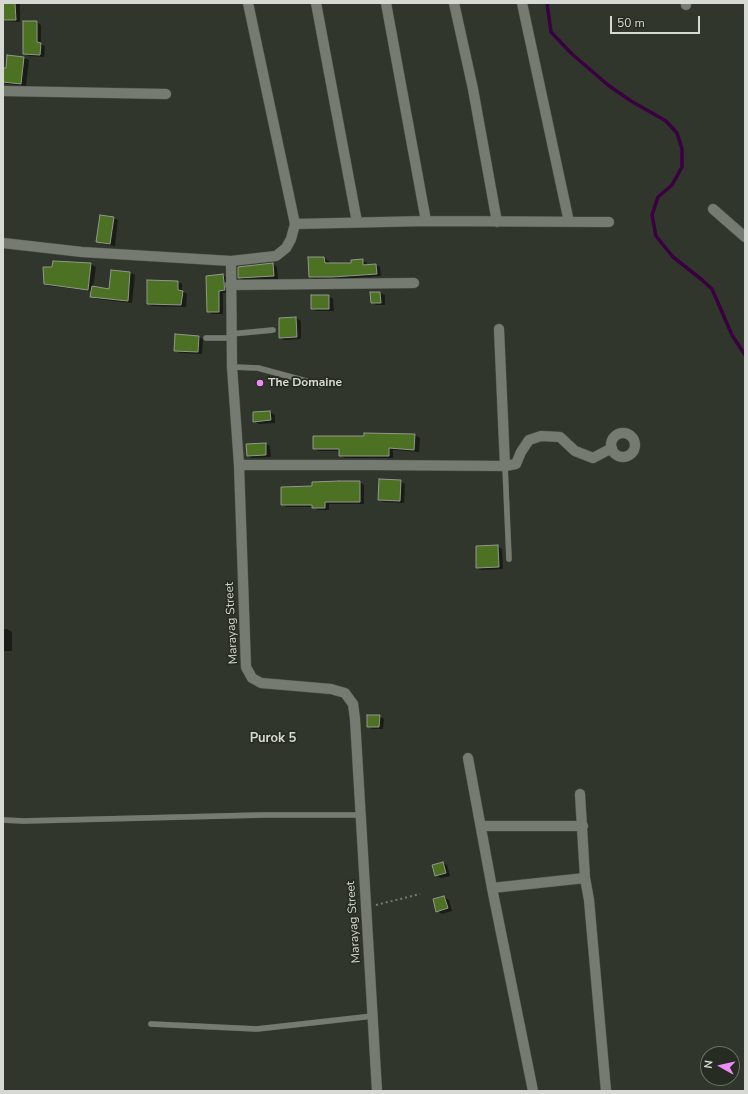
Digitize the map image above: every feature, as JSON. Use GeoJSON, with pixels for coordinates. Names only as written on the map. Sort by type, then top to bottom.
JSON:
{"type":"FeatureCollection","features":[{"type":"Feature","properties":{"kind":"street"},"geometry":{"type":"LineString","coordinates":[[3,243],[82,252],[231,261],[276,256],[286,248],[291,239],[295,224],[248,3]]}},
{"type":"Feature","properties":{"kind":"street"},"geometry":{"type":"LineString","coordinates":[[316,3],[357,222]]}},
{"type":"Feature","properties":{"kind":"street"},"geometry":{"type":"LineString","coordinates":[[386,3],[426,221]]}},
{"type":"Feature","properties":{"kind":"street"},"geometry":{"type":"LineString","coordinates":[[454,3],[473,89],[497,222]]}},
{"type":"Feature","properties":{"kind":"street"},"geometry":{"type":"LineString","coordinates":[[522,3],[569,222]]}},
{"type":"Feature","properties":{"kind":"street"},"geometry":{"type":"LineString","coordinates":[[3,91],[166,94]]}},
{"type":"Feature","properties":{"kind":"street"},"geometry":{"type":"LineString","coordinates":[[713,208],[745,237]]}},
{"type":"Feature","properties":{"kind":"street"},"geometry":{"type":"LineString","coordinates":[[295,224],[426,221],[609,222]]}},
{"type":"Feature","properties":{"kind":"street","name":"Marayag Street"},"geometry":{"type":"LineString","coordinates":[[231,261],[230,285],[232,367],[239,465],[246,667],[252,678],[261,683],[331,689],[345,693],[353,704],[377,1091]]}},
{"type":"Feature","properties":{"kind":"street"},"geometry":{"type":"LineString","coordinates":[[230,285],[414,283]]}},
{"type":"Feature","properties":{"kind":"street"},"geometry":{"type":"LineString","coordinates":[[499,329],[505,466]]}},
{"type":"Feature","properties":{"kind":"street"},"geometry":{"type":"LineString","coordinates":[[239,465],[505,466],[516,464],[521,452],[529,440],[541,436],[560,437],[575,451],[593,458],[612,448]]}},
{"type":"Feature","properties":{"kind":"street"},"geometry":{"type":"LineString","coordinates":[[468,758],[492,888],[533,1091]]}},
{"type":"Feature","properties":{"kind":"street"},"geometry":{"type":"LineString","coordinates":[[580,794],[585,878],[589,900],[606,1091]]}},
{"type":"Feature","properties":{"kind":"street"},"geometry":{"type":"LineString","coordinates":[[481,826],[583,826]]}},
{"type":"Feature","properties":{"kind":"street"},"geometry":{"type":"LineString","coordinates":[[492,888],[585,878]]}},
{"type":"Feature","properties":{"kind":"lane"},"geometry":{"type":"LineString","coordinates":[[206,338],[273,330]]}},
{"type":"Feature","properties":{"kind":"lane"},"geometry":{"type":"LineString","coordinates":[[232,367],[258,368],[321,385]]}},
{"type":"Feature","properties":{"kind":"lane"},"geometry":{"type":"LineString","coordinates":[[505,466],[509,559]]}},
{"type":"Feature","properties":{"kind":"lane"},"geometry":{"type":"LineString","coordinates":[[3,820],[24,821],[262,815],[360,815]]}},
{"type":"Feature","properties":{"kind":"lane"},"geometry":{"type":"LineString","coordinates":[[151,1024],[257,1029],[373,1016]]}},
{"type":"Feature","properties":{"kind":"path"},"geometry":{"type":"LineString","coordinates":[[366,908],[420,894]]}},
{"type":"Feature","properties":{"kind":"building"},"geometry":{"type":"Polygon","coordinates":[[[3,3],[15,3],[16,20],[3,20],[3,3]]]}},
{"type":"Feature","properties":{"kind":"building"},"geometry":{"type":"Polygon","coordinates":[[[23,21],[37,21],[37,42],[41,43],[40,55],[23,54],[23,21]]]}},
{"type":"Feature","properties":{"kind":"building"},"geometry":{"type":"Polygon","coordinates":[[[7,55],[24,57],[21,84],[3,82],[3,68],[6,68],[7,55]]]}},
{"type":"Feature","properties":{"kind":"building"},"geometry":{"type":"Polygon","coordinates":[[[100,215],[114,217],[110,244],[96,242],[100,215]]]}},
{"type":"Feature","properties":{"kind":"building"},"geometry":{"type":"Polygon","coordinates":[[[308,257],[324,257],[325,263],[351,263],[351,260],[363,259],[363,265],[376,264],[377,274],[309,277],[308,257]]]}},
{"type":"Feature","properties":{"kind":"building"},"geometry":{"type":"Polygon","coordinates":[[[53,261],[91,263],[88,290],[44,284],[43,267],[52,267],[53,261]]]}},
{"type":"Feature","properties":{"kind":"building"},"geometry":{"type":"Polygon","coordinates":[[[273,263],[274,276],[238,278],[238,267],[273,263]]]}},
{"type":"Feature","properties":{"kind":"building"},"geometry":{"type":"Polygon","coordinates":[[[111,270],[130,272],[128,301],[90,297],[92,286],[109,289],[111,270]]]}},
{"type":"Feature","properties":{"kind":"building"},"geometry":{"type":"Polygon","coordinates":[[[223,274],[225,290],[219,291],[219,312],[207,312],[206,276],[223,274]]]}},
{"type":"Feature","properties":{"kind":"building"},"geometry":{"type":"Polygon","coordinates":[[[147,280],[178,281],[178,290],[183,291],[181,305],[147,304],[147,280]]]}},
{"type":"Feature","properties":{"kind":"building"},"geometry":{"type":"Polygon","coordinates":[[[370,292],[380,292],[381,303],[371,303],[370,292]]]}},
{"type":"Feature","properties":{"kind":"building"},"geometry":{"type":"Polygon","coordinates":[[[311,295],[329,295],[329,309],[311,309],[311,295]]]}},
{"type":"Feature","properties":{"kind":"building"},"geometry":{"type":"Polygon","coordinates":[[[296,317],[297,337],[279,338],[279,318],[296,317]]]}},
{"type":"Feature","properties":{"kind":"building"},"geometry":{"type":"Polygon","coordinates":[[[175,334],[199,336],[198,352],[174,351],[175,334]]]}},
{"type":"Feature","properties":{"kind":"building"},"geometry":{"type":"Polygon","coordinates":[[[270,411],[271,420],[253,422],[253,412],[270,411]]]}},
{"type":"Feature","properties":{"kind":"building"},"geometry":{"type":"Polygon","coordinates":[[[364,433],[415,434],[414,450],[389,448],[389,456],[339,456],[339,449],[313,449],[313,436],[364,436],[364,433]]]}},
{"type":"Feature","properties":{"kind":"building"},"geometry":{"type":"Polygon","coordinates":[[[266,443],[266,455],[247,456],[246,444],[266,443]]]}},
{"type":"Feature","properties":{"kind":"building"},"geometry":{"type":"Polygon","coordinates":[[[379,479],[401,480],[400,501],[378,500],[379,479]]]}},
{"type":"Feature","properties":{"kind":"building"},"geometry":{"type":"Polygon","coordinates":[[[360,481],[360,502],[325,502],[325,508],[312,508],[312,505],[281,505],[281,487],[312,486],[312,482],[360,481]]]}},
{"type":"Feature","properties":{"kind":"building"},"geometry":{"type":"Polygon","coordinates":[[[498,545],[499,567],[476,568],[476,546],[498,545]]]}},
{"type":"Feature","properties":{"kind":"building"},"geometry":{"type":"Polygon","coordinates":[[[367,715],[380,715],[379,727],[367,727],[367,715]]]}},
{"type":"Feature","properties":{"kind":"building"},"geometry":{"type":"Polygon","coordinates":[[[443,862],[446,873],[435,876],[432,865],[443,862]]]}},
{"type":"Feature","properties":{"kind":"building"},"geometry":{"type":"Polygon","coordinates":[[[444,896],[448,908],[436,912],[433,899],[444,896]]]}},
{"type":"Feature","properties":{"kind":"waterway"},"geometry":{"type":"LineString","coordinates":[[547,3],[551,32],[572,54],[608,85],[631,101],[666,121],[677,133],[682,149],[682,167],[672,185],[658,197],[652,215],[656,236],[673,257],[712,289],[732,335],[745,355]]}},
{"type":"Feature","properties":{"kind":"place","name":"The Domaine"},"geometry":{"type":"Point","coordinates":[260,383]}},
{"type":"Feature","properties":{"kind":"district","name":"Purok 5"},"geometry":{"type":"Point","coordinates":[273,739]}}]}
